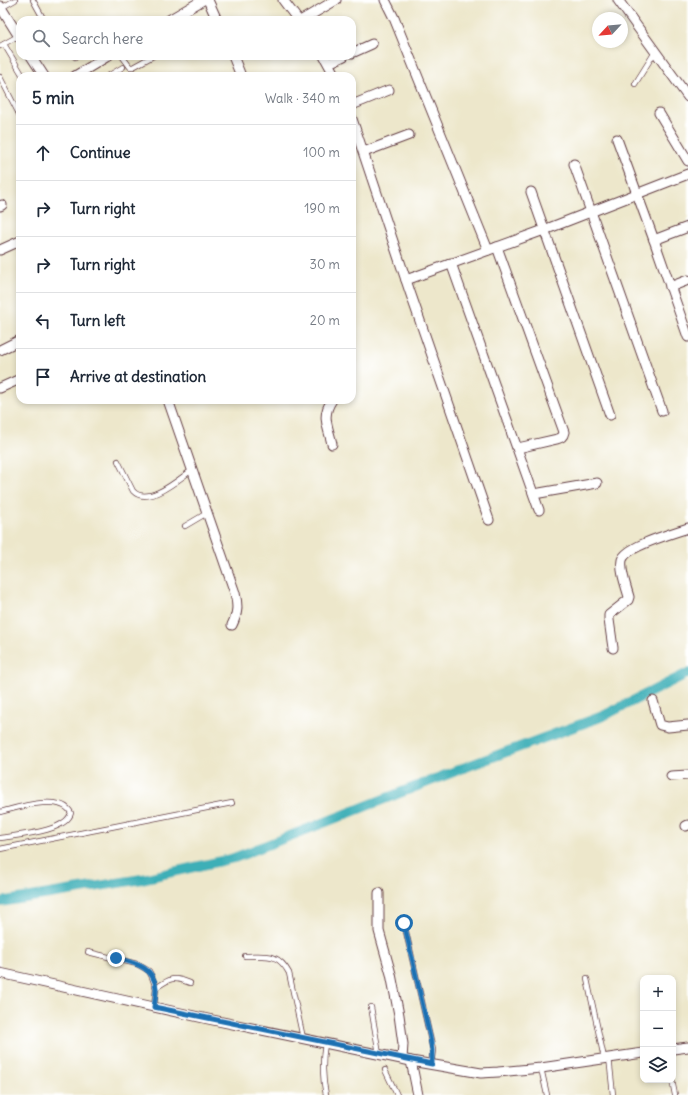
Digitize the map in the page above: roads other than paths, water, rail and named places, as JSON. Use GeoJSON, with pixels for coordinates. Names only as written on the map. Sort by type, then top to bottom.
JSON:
{"type":"FeatureCollection","features":[{"type":"Feature","properties":{"kind":"street"},"geometry":{"type":"LineString","coordinates":[[176,16],[202,0]]}},
{"type":"Feature","properties":{"kind":"street"},"geometry":{"type":"LineString","coordinates":[[208,0],[215,16]]}},
{"type":"Feature","properties":{"kind":"street"},"geometry":{"type":"LineString","coordinates":[[283,0],[295,16]]}},
{"type":"Feature","properties":{"kind":"street"},"geometry":{"type":"LineString","coordinates":[[309,16],[336,0]]}},
{"type":"Feature","properties":{"kind":"street"},"geometry":{"type":"LineString","coordinates":[[386,0],[488,250]]}},
{"type":"Feature","properties":{"kind":"street"},"geometry":{"type":"LineString","coordinates":[[618,0],[655,52],[685,85],[688,97]]}},
{"type":"Feature","properties":{"kind":"street"},"geometry":{"type":"LineString","coordinates":[[1,7],[16,32]]}},
{"type":"Feature","properties":{"kind":"street"},"geometry":{"type":"LineString","coordinates":[[356,51],[372,44]]}},
{"type":"Feature","properties":{"kind":"street"},"geometry":{"type":"LineString","coordinates":[[34,60],[41,72]]}},
{"type":"Feature","properties":{"kind":"street"},"geometry":{"type":"LineString","coordinates":[[82,72],[101,60]]}},
{"type":"Feature","properties":{"kind":"street"},"geometry":{"type":"LineString","coordinates":[[235,60],[239,72]]}},
{"type":"Feature","properties":{"kind":"street"},"geometry":{"type":"LineString","coordinates":[[327,60],[333,72]]}},
{"type":"Feature","properties":{"kind":"street"},"geometry":{"type":"LineString","coordinates":[[356,103],[389,90]]}},
{"type":"Feature","properties":{"kind":"street"},"geometry":{"type":"LineString","coordinates":[[659,113],[688,161]]}},
{"type":"Feature","properties":{"kind":"street"},"geometry":{"type":"LineString","coordinates":[[356,130],[489,520]]}},
{"type":"Feature","properties":{"kind":"street"},"geometry":{"type":"LineString","coordinates":[[364,152],[409,135]]}},
{"type":"Feature","properties":{"kind":"street"},"geometry":{"type":"LineString","coordinates":[[617,139],[687,333]]}},
{"type":"Feature","properties":{"kind":"street"},"geometry":{"type":"LineString","coordinates":[[574,164],[662,411]]}},
{"type":"Feature","properties":{"kind":"street"},"geometry":{"type":"LineString","coordinates":[[406,280],[544,230],[688,174]]}},
{"type":"Feature","properties":{"kind":"street"},"geometry":{"type":"LineString","coordinates":[[531,192],[610,416]]}},
{"type":"Feature","properties":{"kind":"street"},"geometry":{"type":"LineString","coordinates":[[654,240],[688,227]]}},
{"type":"Feature","properties":{"kind":"street"},"geometry":{"type":"LineString","coordinates":[[0,250],[16,243]]}},
{"type":"Feature","properties":{"kind":"street"},"geometry":{"type":"LineString","coordinates":[[497,247],[564,432],[563,435],[557,439],[518,448]]}},
{"type":"Feature","properties":{"kind":"street"},"geometry":{"type":"LineString","coordinates":[[451,264],[539,510]]}},
{"type":"Feature","properties":{"kind":"street"},"geometry":{"type":"LineString","coordinates":[[670,287],[688,280]]}},
{"type":"Feature","properties":{"kind":"street"},"geometry":{"type":"LineString","coordinates":[[0,350],[16,342]]}},
{"type":"Feature","properties":{"kind":"street"},"geometry":{"type":"LineString","coordinates":[[0,388],[16,381]]}},
{"type":"Feature","properties":{"kind":"street"},"geometry":{"type":"LineString","coordinates":[[169,404],[235,593],[238,606],[236,617],[232,625]]}},
{"type":"Feature","properties":{"kind":"street"},"geometry":{"type":"LineString","coordinates":[[330,404],[325,414],[332,444]]}},
{"type":"Feature","properties":{"kind":"street"},"geometry":{"type":"LineString","coordinates":[[534,494],[597,483]]}},
{"type":"Feature","properties":{"kind":"street"},"geometry":{"type":"LineString","coordinates":[[613,648],[609,620],[610,615],[628,600],[629,597],[622,567],[622,559],[630,550],[688,528]]}},
{"type":"Feature","properties":{"kind":"street"},"geometry":{"type":"LineString","coordinates":[[653,701],[660,725],[668,727],[688,725]]}},
{"type":"Feature","properties":{"kind":"street"},"geometry":{"type":"LineString","coordinates":[[672,776],[688,775]]}},
{"type":"Feature","properties":{"kind":"street"},"geometry":{"type":"LineString","coordinates":[[380,893],[379,931],[391,974],[406,1060],[418,1095]]}},
{"type":"Feature","properties":{"kind":"street"},"geometry":{"type":"LineString","coordinates":[[0,973],[406,1060],[481,1073],[541,1068],[640,1053]]}},
{"type":"Feature","properties":{"kind":"street"},"geometry":{"type":"LineString","coordinates":[[676,1049],[688,1047]]}},
{"type":"Feature","properties":{"kind":"lane"},"geometry":{"type":"LineString","coordinates":[[1,7],[14,0]]}},
{"type":"Feature","properties":{"kind":"lane"},"geometry":{"type":"LineString","coordinates":[[32,0],[42,16]]}},
{"type":"Feature","properties":{"kind":"lane"},"geometry":{"type":"LineString","coordinates":[[16,38],[2,45],[20,72]]}},
{"type":"Feature","properties":{"kind":"lane"},"geometry":{"type":"LineString","coordinates":[[635,84],[655,52]]}},
{"type":"Feature","properties":{"kind":"lane"},"geometry":{"type":"LineString","coordinates":[[124,60],[126,64],[133,67],[146,60]]}},
{"type":"Feature","properties":{"kind":"lane"},"geometry":{"type":"LineString","coordinates":[[115,72],[123,67]]}},
{"type":"Feature","properties":{"kind":"lane"},"geometry":{"type":"LineString","coordinates":[[0,77],[16,108]]}},
{"type":"Feature","properties":{"kind":"lane"},"geometry":{"type":"LineString","coordinates":[[118,461],[133,491],[141,496],[150,495],[165,489],[176,483],[192,470]]}},
{"type":"Feature","properties":{"kind":"lane"},"geometry":{"type":"LineString","coordinates":[[185,526],[207,512]]}},
{"type":"Feature","properties":{"kind":"lane"},"geometry":{"type":"LineString","coordinates":[[0,812],[35,803],[50,802],[66,807],[71,813],[66,822],[56,827],[0,838]]}},
{"type":"Feature","properties":{"kind":"lane"},"geometry":{"type":"LineString","coordinates":[[0,849],[232,803]]}},
{"type":"Feature","properties":{"kind":"lane"},"geometry":{"type":"LineString","coordinates":[[404,923],[430,1037],[432,1064]]}},
{"type":"Feature","properties":{"kind":"lane"},"geometry":{"type":"LineString","coordinates":[[88,952],[116,958],[144,967],[149,971],[156,988],[154,1007]]}},
{"type":"Feature","properties":{"kind":"lane"},"geometry":{"type":"LineString","coordinates":[[246,956],[271,956],[279,959],[284,964],[289,973],[303,1038]]}},
{"type":"Feature","properties":{"kind":"lane"},"geometry":{"type":"LineString","coordinates":[[156,988],[172,979],[179,978],[190,983]]}},
{"type":"Feature","properties":{"kind":"lane"},"geometry":{"type":"LineString","coordinates":[[588,979],[613,1095]]}},
{"type":"Feature","properties":{"kind":"lane"},"geometry":{"type":"LineString","coordinates":[[371,1007],[380,1054]]}},
{"type":"Feature","properties":{"kind":"lane"},"geometry":{"type":"LineString","coordinates":[[325,1042],[322,1064],[326,1095]]}},
{"type":"Feature","properties":{"kind":"lane"},"geometry":{"type":"LineString","coordinates":[[541,1068],[547,1095]]}},
{"type":"Feature","properties":{"kind":"lane"},"geometry":{"type":"LineString","coordinates":[[385,1070],[397,1095]]}},
{"type":"Feature","properties":{"kind":"lane"},"geometry":{"type":"LineString","coordinates":[[673,1083],[675,1095]]}},
{"type":"Feature","properties":{"kind":"waterway"},"geometry":{"type":"LineString","coordinates":[[0,902],[142,879],[234,858],[471,765],[603,716],[688,673]]}}]}
